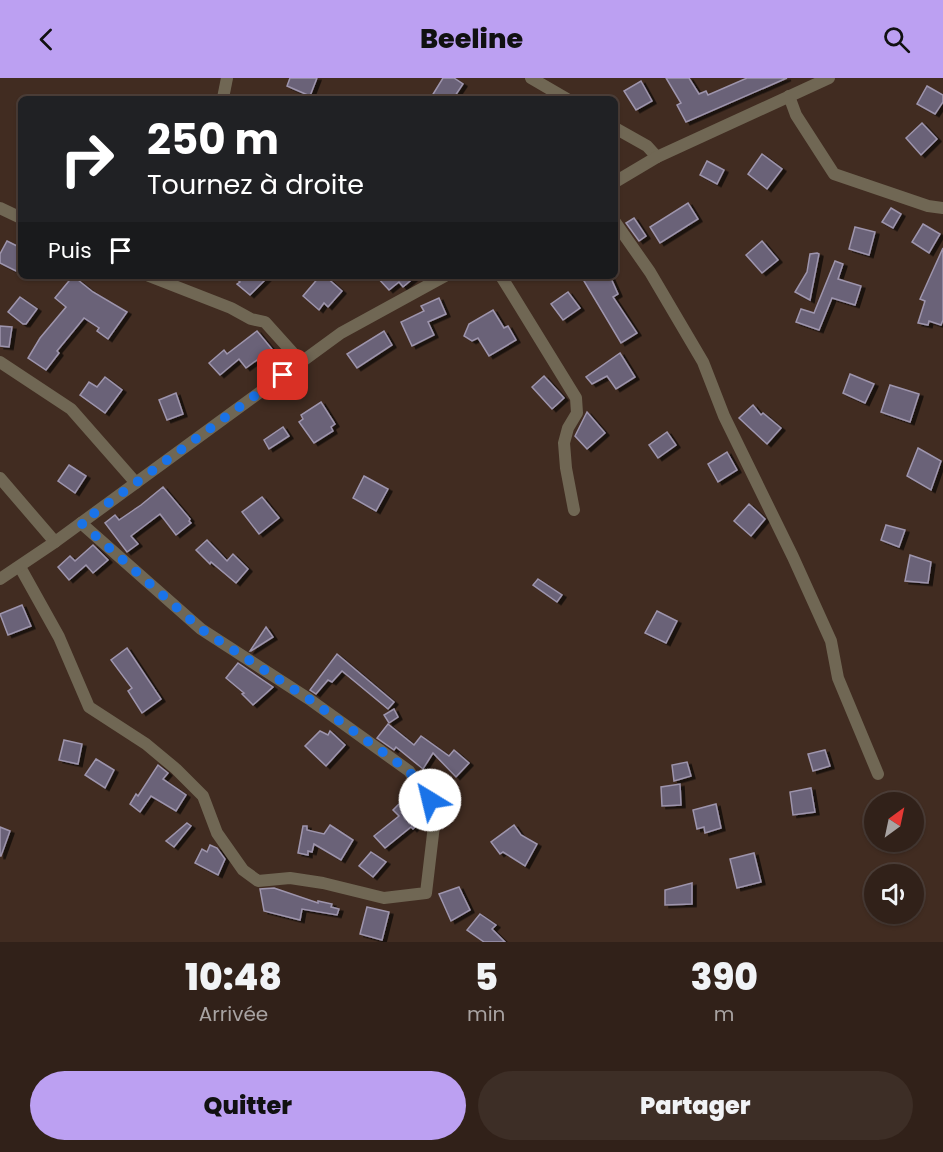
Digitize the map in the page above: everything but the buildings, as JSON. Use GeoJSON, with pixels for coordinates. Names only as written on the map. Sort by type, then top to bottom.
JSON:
{"type":"FeatureCollection","features":[{"type":"Feature","properties":{"kind":"street"},"geometry":{"type":"LineString","coordinates":[[223,96],[227,78]]}},
{"type":"Feature","properties":{"kind":"street"},"geometry":{"type":"LineString","coordinates":[[531,78],[562,96]]}},
{"type":"Feature","properties":{"kind":"street"},"geometry":{"type":"LineString","coordinates":[[618,180],[657,157],[829,78]]}},
{"type":"Feature","properties":{"kind":"street"},"geometry":{"type":"LineString","coordinates":[[789,96],[796,116],[834,174],[928,206],[943,208]]}},
{"type":"Feature","properties":{"kind":"street"},"geometry":{"type":"LineString","coordinates":[[618,130],[647,146],[657,157]]}},
{"type":"Feature","properties":{"kind":"street"},"geometry":{"type":"LineString","coordinates":[[0,208],[18,217]]}},
{"type":"Feature","properties":{"kind":"street"},"geometry":{"type":"LineString","coordinates":[[618,226],[650,272],[703,362],[724,416],[793,556],[831,641],[837,678],[878,774]]}},
{"type":"Feature","properties":{"kind":"street"},"geometry":{"type":"LineString","coordinates":[[157,279],[231,308],[251,319],[265,322],[301,362]]}},
{"type":"Feature","properties":{"kind":"street"},"geometry":{"type":"LineString","coordinates":[[0,579],[55,542],[341,333],[440,279]]}},
{"type":"Feature","properties":{"kind":"street"},"geometry":{"type":"LineString","coordinates":[[503,279],[576,398],[577,413],[568,428],[564,443],[574,510]]}},
{"type":"Feature","properties":{"kind":"street"},"geometry":{"type":"LineString","coordinates":[[0,362],[71,409],[136,483]]}},
{"type":"Feature","properties":{"kind":"street"},"geometry":{"type":"LineString","coordinates":[[0,478],[55,542]]}},
{"type":"Feature","properties":{"kind":"street"},"geometry":{"type":"LineString","coordinates":[[20,567],[59,637],[89,707],[146,744],[203,796],[217,833],[243,870],[258,881],[290,878],[384,898],[426,893],[435,817],[430,800],[409,771],[309,699],[201,629],[81,523]]}},
{"type":"Feature","properties":{"kind":"route"},"geometry":{"type":"LineString","coordinates":[[283,375],[81,523],[201,629],[309,699],[409,771],[430,800]]}}]}
